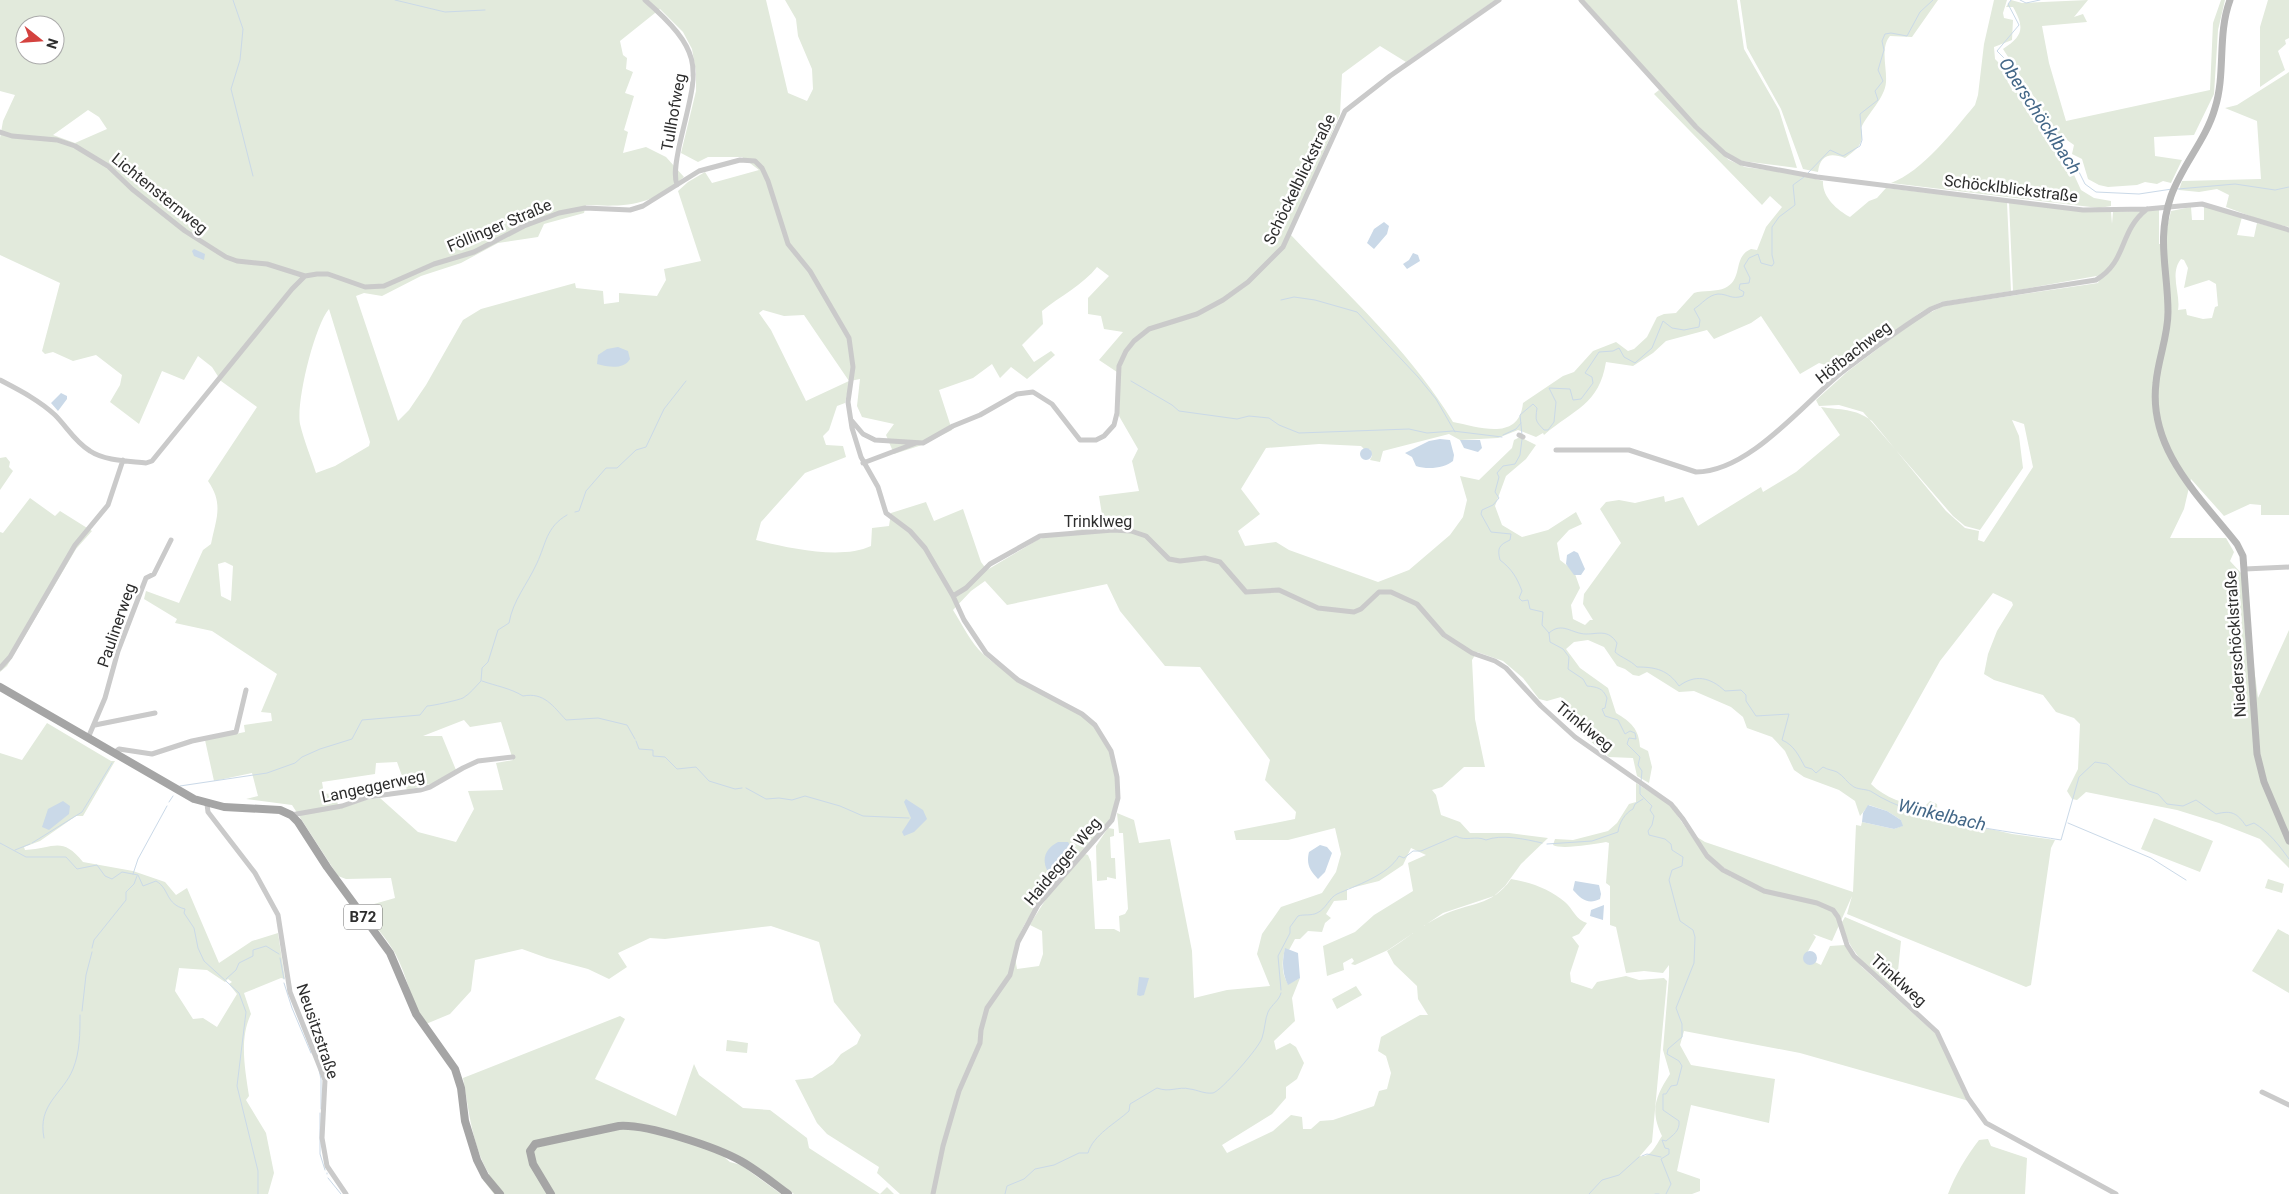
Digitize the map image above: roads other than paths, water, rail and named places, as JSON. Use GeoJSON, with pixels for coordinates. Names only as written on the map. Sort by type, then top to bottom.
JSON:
{"type":"FeatureCollection","features":[{"type":"Feature","properties":{"kind":"main road","name":"Niederschöcklstraße"},"geometry":{"type":"LineString","coordinates":[[2230,0],[2224,21],[2220,84],[2216,108],[2178,181],[2168,207],[2163,230],[2162,252],[2168,312],[2156,384],[2158,424],[2175,465],[2237,544],[2245,569],[2257,754],[2264,782],[2289,841]]}},
{"type":"Feature","properties":{"kind":"main road"},"geometry":{"type":"LineString","coordinates":[[0,687],[182,792],[207,804],[224,807],[274,808],[292,815]]}},
{"type":"Feature","properties":{"kind":"main road","name":"B72"},"geometry":{"type":"LineString","coordinates":[[292,815],[390,953],[416,1014],[455,1068],[461,1088],[465,1121],[477,1160],[485,1176],[500,1194]]}},
{"type":"Feature","properties":{"kind":"main road"},"geometry":{"type":"LineString","coordinates":[[551,1194],[531,1159],[530,1151],[535,1144],[627,1125],[647,1128],[729,1155],[752,1168],[788,1194]]}},
{"type":"Feature","properties":{"kind":"street","name":"Tullhofweg"},"geometry":{"type":"LineString","coordinates":[[645,0],[676,29],[686,46],[694,71],[678,150],[675,173],[677,185]]}},
{"type":"Feature","properties":{"kind":"street","name":"Schöckelblickstraße"},"geometry":{"type":"LineString","coordinates":[[917,443],[928,440],[952,426],[980,415],[1017,394],[1027,391],[1039,394],[1049,401],[1080,440],[1096,440],[1111,430],[1116,419],[1121,358],[1142,333],[1197,314],[1223,300],[1248,282],[1273,259],[1290,234],[1345,111],[1390,76],[1499,0]]}},
{"type":"Feature","properties":{"kind":"street","name":"Schöcklblickstraße"},"geometry":{"type":"LineString","coordinates":[[1580,0],[1687,117],[1725,154],[1746,165],[1817,177],[2083,210],[2147,209],[2209,205],[2265,225],[2289,230]]}},
{"type":"Feature","properties":{"kind":"street","name":"Lichtensternweg"},"geometry":{"type":"LineString","coordinates":[[0,132],[12,136],[57,140],[75,146],[108,166],[132,190],[199,241],[226,257],[237,262],[267,264],[305,276]]}},
{"type":"Feature","properties":{"kind":"street","name":"Föllinger Straße"},"geometry":{"type":"LineString","coordinates":[[305,276],[328,274],[366,287],[384,286],[434,264],[474,252],[507,234],[550,216],[585,208],[630,210],[643,206],[699,171],[740,160],[755,161],[762,168],[788,244],[810,271],[849,338],[853,367],[848,402],[851,421]]}},
{"type":"Feature","properties":{"kind":"street","name":"Höfbachweg"},"geometry":{"type":"LineString","coordinates":[[1556,450],[1629,450],[1696,472],[1707,472],[1718,468],[1748,454],[1809,404],[1840,374],[1931,309],[1943,304],[2096,280],[2115,262],[2131,224],[2147,209]]}},
{"type":"Feature","properties":{"kind":"street"},"geometry":{"type":"LineString","coordinates":[[0,380],[30,396],[56,416],[77,441],[90,451],[105,457],[146,463],[152,461],[285,296],[305,276]]}},
{"type":"Feature","properties":{"kind":"street"},"geometry":{"type":"LineString","coordinates":[[851,421],[864,434],[875,440],[917,443]]}},
{"type":"Feature","properties":{"kind":"street","name":"Haidegger Weg"},"geometry":{"type":"LineString","coordinates":[[851,421],[863,462],[878,487],[886,513],[915,536],[953,596],[972,634],[994,660],[1018,680],[1082,714],[1096,725],[1114,759],[1118,798],[1112,820],[1047,893],[1028,920],[1018,942],[1010,975],[987,1008],[981,1030],[980,1044],[959,1091],[943,1146],[933,1194]]}},
{"type":"Feature","properties":{"kind":"street"},"geometry":{"type":"LineString","coordinates":[[863,462],[917,443]]}},
{"type":"Feature","properties":{"kind":"street"},"geometry":{"type":"LineString","coordinates":[[0,668],[10,657],[75,545],[102,515],[113,493],[124,460]]}},
{"type":"Feature","properties":{"kind":"street","name":"Trinklweg"},"geometry":{"type":"LineString","coordinates":[[953,596],[966,588],[990,564],[1040,536],[1113,530],[1131,531],[1146,536],[1169,559],[1205,558],[1220,562],[1246,592],[1279,590],[1318,608],[1354,612],[1361,609],[1378,592],[1391,592],[1417,604],[1436,629],[1464,648],[1495,661],[1506,668],[1541,706],[1575,737],[1676,809],[1707,856],[1723,870],[1764,891],[1823,905],[1835,912],[1854,956],[1937,1032],[1968,1098],[1986,1123],[2116,1194]]}},
{"type":"Feature","properties":{"kind":"street","name":"Paulinerweg"},"geometry":{"type":"LineString","coordinates":[[88,738],[95,725],[118,651],[146,578],[154,574],[171,540]]}},
{"type":"Feature","properties":{"kind":"street"},"geometry":{"type":"LineString","coordinates":[[2245,569],[2289,567]]}},
{"type":"Feature","properties":{"kind":"street"},"geometry":{"type":"LineString","coordinates":[[114,753],[119,749],[152,754],[192,741],[236,732],[246,690]]}},
{"type":"Feature","properties":{"kind":"street"},"geometry":{"type":"LineString","coordinates":[[95,725],[155,713]]}},
{"type":"Feature","properties":{"kind":"street","name":"Langeggerweg"},"geometry":{"type":"LineString","coordinates":[[292,815],[342,806],[368,797],[430,788],[478,761],[513,757]]}},
{"type":"Feature","properties":{"kind":"street","name":"Neusitzstraße"},"geometry":{"type":"LineString","coordinates":[[207,804],[208,812],[255,873],[278,915],[290,992],[325,1080],[322,1138],[326,1161],[330,1173],[346,1194]]}},
{"type":"Feature","properties":{"kind":"street"},"geometry":{"type":"LineString","coordinates":[[2262,1092],[2289,1105]]}},
{"type":"Feature","properties":{"kind":"water"},"geometry":{"type":"Polygon","coordinates":[[[1384,222],[1389,226],[1387,234],[1374,249],[1367,243],[1374,229],[1384,222]]]}},
{"type":"Feature","properties":{"kind":"water"},"geometry":{"type":"Polygon","coordinates":[[[194,249],[205,254],[204,260],[194,256],[192,251],[194,249]]]}},
{"type":"Feature","properties":{"kind":"water"},"geometry":{"type":"Polygon","coordinates":[[[1413,253],[1418,255],[1420,261],[1407,269],[1403,264],[1409,260],[1413,253]]]}},
{"type":"Feature","properties":{"kind":"water"},"geometry":{"type":"Polygon","coordinates":[[[618,347],[628,351],[630,359],[624,365],[615,367],[597,364],[598,355],[607,349],[618,347]]]}},
{"type":"Feature","properties":{"kind":"water"},"geometry":{"type":"Polygon","coordinates":[[[61,393],[67,396],[67,399],[58,411],[51,403],[61,393]]]}},
{"type":"Feature","properties":{"kind":"water"},"geometry":{"type":"Polygon","coordinates":[[[1450,440],[1454,455],[1453,461],[1441,467],[1416,466],[1412,457],[1405,453],[1429,441],[1450,440]]]}},
{"type":"Feature","properties":{"kind":"water"},"geometry":{"type":"Polygon","coordinates":[[[1460,440],[1480,440],[1482,448],[1478,452],[1464,448],[1460,440]]]}},
{"type":"Feature","properties":{"kind":"water"},"geometry":{"type":"Polygon","coordinates":[[[1364,448],[1368,448],[1372,454],[1368,460],[1364,460],[1360,456],[1360,452],[1364,448]]]}},
{"type":"Feature","properties":{"kind":"water"},"geometry":{"type":"Polygon","coordinates":[[[1574,551],[1578,553],[1585,569],[1581,575],[1574,575],[1566,564],[1567,555],[1574,551]]]}},
{"type":"Feature","properties":{"kind":"water"},"geometry":{"type":"Polygon","coordinates":[[[906,799],[923,810],[927,819],[914,832],[904,836],[902,832],[911,818],[904,802],[906,799]]]}},
{"type":"Feature","properties":{"kind":"water"},"geometry":{"type":"Polygon","coordinates":[[[63,801],[70,806],[69,814],[49,830],[42,827],[48,809],[63,801]]]}},
{"type":"Feature","properties":{"kind":"water"},"geometry":{"type":"Polygon","coordinates":[[[1868,805],[1887,811],[1901,820],[1903,826],[1894,829],[1862,822],[1863,813],[1868,805]]]}},
{"type":"Feature","properties":{"kind":"water"},"geometry":{"type":"Polygon","coordinates":[[[1058,842],[1068,842],[1072,848],[1069,857],[1058,869],[1047,870],[1045,865],[1046,853],[1058,842]]]}},
{"type":"Feature","properties":{"kind":"water"},"geometry":{"type":"Polygon","coordinates":[[[1320,845],[1327,847],[1332,853],[1325,872],[1318,879],[1309,867],[1308,857],[1309,852],[1320,845]]]}},
{"type":"Feature","properties":{"kind":"water"},"geometry":{"type":"Polygon","coordinates":[[[1575,881],[1599,885],[1600,899],[1588,901],[1582,898],[1573,890],[1575,881]]]}},
{"type":"Feature","properties":{"kind":"water"},"geometry":{"type":"Polygon","coordinates":[[[1604,905],[1603,920],[1590,916],[1591,910],[1604,905]]]}},
{"type":"Feature","properties":{"kind":"water"},"geometry":{"type":"Polygon","coordinates":[[[1285,948],[1298,953],[1300,978],[1288,985],[1283,967],[1285,948]]]}},
{"type":"Feature","properties":{"kind":"water"},"geometry":{"type":"Polygon","coordinates":[[[1807,951],[1813,951],[1817,958],[1813,965],[1807,965],[1803,961],[1803,955],[1807,951]]]}},
{"type":"Feature","properties":{"kind":"water"},"geometry":{"type":"Polygon","coordinates":[[[1139,977],[1149,978],[1144,995],[1140,996],[1137,995],[1139,977]]]}},
{"type":"Feature","properties":{"kind":"waterway"},"geometry":{"type":"LineString","coordinates":[[233,0],[243,29],[240,60],[231,89],[253,176]]}},
{"type":"Feature","properties":{"kind":"waterway"},"geometry":{"type":"LineString","coordinates":[[395,0],[445,12],[485,10]]}},
{"type":"Feature","properties":{"kind":"waterway"},"geometry":{"type":"LineString","coordinates":[[1807,174],[1830,150],[1843,156],[1860,146],[1862,140],[1860,114],[1878,100],[1875,91],[1883,81],[1878,70],[1884,50],[1882,41],[1885,34],[1891,33],[1907,36],[1920,12],[1933,0]]}},
{"type":"Feature","properties":{"kind":"waterway","name":"Oberschöcklbach"},"geometry":{"type":"LineString","coordinates":[[2011,0],[2008,4],[2019,25],[1997,51],[2009,63],[2020,89],[2041,112],[2052,138],[2075,164],[2085,184],[2096,192],[2139,194],[2172,189]]}},
{"type":"Feature","properties":{"kind":"waterway","name":"Oberschöcklbach"},"geometry":{"type":"LineString","coordinates":[[2020,0],[2026,3],[2040,0]]}},
{"type":"Feature","properties":{"kind":"waterway"},"geometry":{"type":"LineString","coordinates":[[1522,435],[1520,415],[1533,404],[1537,408],[1537,421],[1544,430],[1548,430],[1554,422],[1556,402],[1549,388],[1570,389],[1573,400],[1581,399],[1593,383],[1592,377],[1585,373],[1599,352],[1613,351],[1619,348],[1624,357],[1635,363],[1652,348],[1663,321],[1672,328],[1684,330],[1699,327],[1700,320],[1694,309],[1708,298],[1718,294],[1733,297],[1743,296],[1744,292],[1739,289],[1740,284],[1749,283],[1750,278],[1744,266],[1749,258],[1758,254],[1761,263],[1772,266],[1774,263],[1772,255],[1772,227],[1779,217],[1795,205],[1793,185],[1804,177]]}},
{"type":"Feature","properties":{"kind":"waterway","name":"Oberschöcklbach"},"geometry":{"type":"LineString","coordinates":[[2178,189],[2235,184],[2275,190],[2289,187]]}},
{"type":"Feature","properties":{"kind":"waterway"},"geometry":{"type":"LineString","coordinates":[[1281,300],[1294,297],[1315,300],[1357,312],[1436,399],[1455,432]]}},
{"type":"Feature","properties":{"kind":"waterway"},"geometry":{"type":"LineString","coordinates":[[575,512],[579,511],[586,491],[606,468],[617,468],[636,450],[646,447],[664,409],[686,381]]}},
{"type":"Feature","properties":{"kind":"waterway"},"geometry":{"type":"LineString","coordinates":[[1131,381],[1179,411],[1237,419],[1249,416],[1269,418],[1279,425],[1299,433],[1409,429],[1427,433],[1453,431],[1502,437]]}},
{"type":"Feature","properties":{"kind":"waterway"},"geometry":{"type":"LineString","coordinates":[[1503,435],[1516,429],[1521,423]]}},
{"type":"Feature","properties":{"kind":"waterway"},"geometry":{"type":"LineString","coordinates":[[1522,439],[1520,455],[1515,464],[1503,466],[1497,473],[1499,477],[1495,492],[1499,498],[1493,505],[1482,510],[1481,514],[1491,532],[1511,534],[1510,540],[1500,547],[1500,560],[1511,570],[1518,582],[1522,591],[1519,598],[1522,601],[1528,600],[1530,609],[1543,612],[1542,625],[1549,633],[1550,642],[1563,649],[1569,657],[1568,669],[1583,679],[1587,686],[1604,692],[1607,698],[1605,708],[1602,709],[1605,716],[1618,720],[1625,734],[1630,731],[1635,733],[1636,739],[1629,738],[1627,744],[1640,757],[1638,765],[1642,771],[1641,781]]}},
{"type":"Feature","properties":{"kind":"waterway"},"geometry":{"type":"LineString","coordinates":[[180,786],[267,773],[295,763],[302,757],[320,749],[352,739],[362,720],[420,715],[427,706],[461,699],[466,696],[481,681],[482,668],[488,662],[498,630],[509,623],[517,600],[537,563],[551,530],[567,515]]}},
{"type":"Feature","properties":{"kind":"waterway","name":"Winkelbach"},"geometry":{"type":"LineString","coordinates":[[1549,633],[1558,628],[1563,628],[1586,634],[1607,634],[1617,643],[1615,652],[1637,667],[1661,670],[1679,686],[1691,680],[1702,679],[1714,683],[1725,691],[1741,690],[1746,695],[1746,701],[1756,716],[1789,714],[1782,740],[1793,748],[1805,767],[1812,769],[1816,773],[1823,767],[1835,771],[1854,787],[1870,791],[1913,811],[1963,824],[2061,840],[2079,777],[2095,762],[2107,764],[2129,784],[2158,794],[2167,804],[2183,806],[2196,800],[2216,814],[2226,812],[2237,815],[2246,826],[2254,823],[2269,835],[2289,859]]}},
{"type":"Feature","properties":{"kind":"waterway"},"geometry":{"type":"LineString","coordinates":[[482,681],[523,696],[530,695],[542,698],[548,701],[566,720],[598,718],[627,725],[635,739]]}},
{"type":"Feature","properties":{"kind":"waterway"},"geometry":{"type":"LineString","coordinates":[[636,741],[639,749],[653,750],[653,756],[665,757],[677,769],[696,767],[709,781],[735,789],[742,788]]}},
{"type":"Feature","properties":{"kind":"waterway"},"geometry":{"type":"LineString","coordinates":[[32,843],[82,812],[112,763]]}},
{"type":"Feature","properties":{"kind":"waterway"},"geometry":{"type":"LineString","coordinates":[[1640,785],[1640,794],[1652,806],[1650,810],[1654,816],[1648,831],[1649,835],[1665,839],[1671,844],[1672,850],[1683,857],[1682,866],[1672,870],[1669,880],[1680,921],[1693,930],[1695,937],[1694,963],[1676,1008],[1682,1024],[1682,1037],[1668,1049],[1667,1054],[1679,1061],[1682,1066],[1677,1085],[1671,1086],[1666,1094],[1663,1094],[1663,1110],[1679,1121],[1675,1132],[1666,1141],[1662,1140],[1665,1148],[1669,1149],[1669,1154],[1661,1159],[1671,1184],[1666,1194]]}},
{"type":"Feature","properties":{"kind":"waterway"},"geometry":{"type":"LineString","coordinates":[[746,788],[766,799],[792,800],[805,796],[840,806],[863,816],[909,818]]}},
{"type":"Feature","properties":{"kind":"waterway"},"geometry":{"type":"LineString","coordinates":[[169,802],[173,796]]}},
{"type":"Feature","properties":{"kind":"waterway"},"geometry":{"type":"LineString","coordinates":[[1547,844],[1592,841],[1618,832],[1625,816],[1633,809],[1635,804],[1643,799]]}},
{"type":"Feature","properties":{"kind":"waterway"},"geometry":{"type":"LineString","coordinates":[[133,874],[138,859],[167,806]]}},
{"type":"Feature","properties":{"kind":"waterway"},"geometry":{"type":"LineString","coordinates":[[2068,823],[2151,858],[2186,880]]}},
{"type":"Feature","properties":{"kind":"waterway"},"geometry":{"type":"LineString","coordinates":[[1281,990],[1278,956],[1290,933],[1290,927],[1298,916],[1317,913],[1334,896],[1379,874],[1394,863],[1399,856],[1404,858],[1413,851],[1421,851],[1456,836],[1486,840],[1499,837],[1513,838],[1542,843]]}},
{"type":"Feature","properties":{"kind":"waterway"},"geometry":{"type":"LineString","coordinates":[[0,843],[26,857],[66,857],[77,869],[97,865],[105,876],[112,879],[122,872],[138,875],[143,886],[156,881],[164,888],[174,904],[185,909],[184,913],[194,928],[198,948],[204,961],[239,993],[246,1012],[237,1086],[258,1171],[258,1194]]}},
{"type":"Feature","properties":{"kind":"waterway"},"geometry":{"type":"LineString","coordinates":[[15,850],[30,844]]}},
{"type":"Feature","properties":{"kind":"waterway"},"geometry":{"type":"LineString","coordinates":[[92,948],[94,940],[126,900],[126,892],[134,884],[137,876]]}},
{"type":"Feature","properties":{"kind":"waterway"},"geometry":{"type":"LineString","coordinates":[[226,979],[236,970],[239,963],[253,956],[253,950],[266,946],[279,954]]}},
{"type":"Feature","properties":{"kind":"waterway"},"geometry":{"type":"LineString","coordinates":[[82,1011],[86,975],[92,952]]}},
{"type":"Feature","properties":{"kind":"waterway"},"geometry":{"type":"LineString","coordinates":[[280,958],[284,979]]}},
{"type":"Feature","properties":{"kind":"waterway"},"geometry":{"type":"LineString","coordinates":[[284,983],[292,1008],[311,1053]]}},
{"type":"Feature","properties":{"kind":"waterway"},"geometry":{"type":"LineString","coordinates":[[1005,1194],[1007,1186],[1024,1179],[1035,1169],[1054,1165],[1079,1153],[1088,1153],[1100,1135],[1129,1111],[1130,1104],[1157,1088],[1166,1090],[1186,1088],[1213,1093],[1224,1085],[1259,1043],[1263,1035],[1268,1012],[1281,993]]}},
{"type":"Feature","properties":{"kind":"waterway"},"geometry":{"type":"LineString","coordinates":[[44,1138],[43,1126],[47,1108],[69,1078],[75,1063],[79,1042],[80,1015]]}},
{"type":"Feature","properties":{"kind":"waterway"},"geometry":{"type":"LineString","coordinates":[[319,1070],[321,1079],[321,1109]]}},
{"type":"Feature","properties":{"kind":"waterway"},"geometry":{"type":"LineString","coordinates":[[320,1113],[320,1154],[325,1170]]}},
{"type":"Feature","properties":{"kind":"waterway"},"geometry":{"type":"LineString","coordinates":[[1642,1156],[1647,1154],[1661,1157]]}},
{"type":"Feature","properties":{"kind":"waterway"},"geometry":{"type":"LineString","coordinates":[[1589,1194],[1602,1180],[1619,1175],[1639,1157]]}},
{"type":"Feature","properties":{"kind":"waterway"},"geometry":{"type":"LineString","coordinates":[[328,1178],[341,1194]]}}]}
